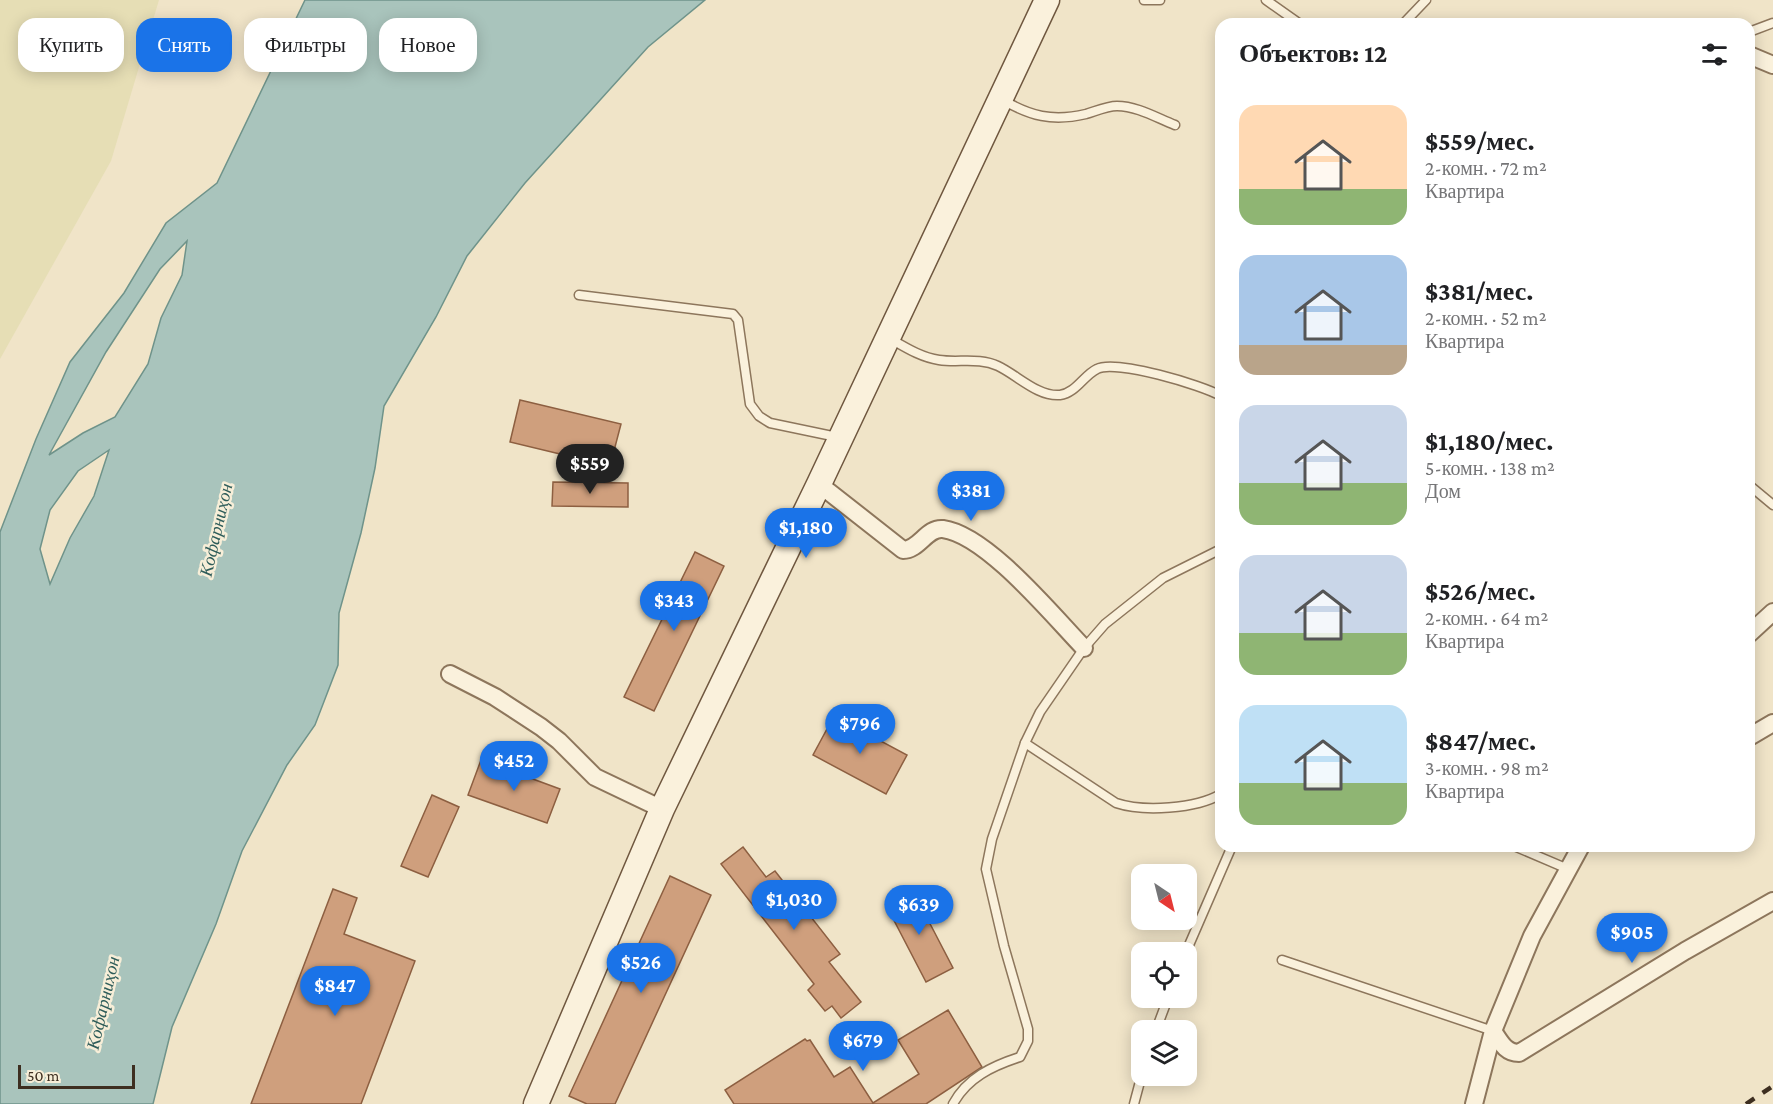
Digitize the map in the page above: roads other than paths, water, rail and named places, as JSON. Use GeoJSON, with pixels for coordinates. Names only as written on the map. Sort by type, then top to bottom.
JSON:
{"type":"FeatureCollection","features":[{"type":"Feature","properties":{"kind":"street"},"geometry":{"type":"LineString","coordinates":[[537,1104],[662,809],[841,438],[1047,0]]}},
{"type":"Feature","properties":{"kind":"street"},"geometry":{"type":"LineString","coordinates":[[1755,58],[1773,65]]}},
{"type":"Feature","properties":{"kind":"street"},"geometry":{"type":"LineString","coordinates":[[819,484],[903,550],[913,548],[937,529],[945,529],[967,539],[1021,580],[1084,648]]}},
{"type":"Feature","properties":{"kind":"street"},"geometry":{"type":"LineString","coordinates":[[1755,628],[1773,612]]}},
{"type":"Feature","properties":{"kind":"street"},"geometry":{"type":"LineString","coordinates":[[450,674],[495,697],[541,727],[559,741],[595,777],[662,809]]}},
{"type":"Feature","properties":{"kind":"street"},"geometry":{"type":"LineString","coordinates":[[1755,734],[1773,723]]}},
{"type":"Feature","properties":{"kind":"street"},"geometry":{"type":"LineString","coordinates":[[1473,1104],[1493,1031],[1532,936],[1578,852]]}},
{"type":"Feature","properties":{"kind":"street"},"geometry":{"type":"LineString","coordinates":[[1493,1031],[1505,1049],[1512,1053],[1519,1053],[1685,951],[1773,902]]}},
{"type":"Feature","properties":{"kind":"lane"},"geometry":{"type":"LineString","coordinates":[[1144,0],[1160,0]]}},
{"type":"Feature","properties":{"kind":"lane"},"geometry":{"type":"LineString","coordinates":[[1266,0],[1292,18]]}},
{"type":"Feature","properties":{"kind":"lane"},"geometry":{"type":"LineString","coordinates":[[1408,18],[1426,0]]}},
{"type":"Feature","properties":{"kind":"lane"},"geometry":{"type":"LineString","coordinates":[[1755,30],[1773,23]]}},
{"type":"Feature","properties":{"kind":"lane"},"geometry":{"type":"LineString","coordinates":[[1000,98],[1021,111],[1044,118],[1082,115],[1115,106],[1131,107],[1175,125]]}},
{"type":"Feature","properties":{"kind":"lane"},"geometry":{"type":"LineString","coordinates":[[579,295],[732,314],[738,320],[750,404],[759,416],[770,423],[841,438]]}},
{"type":"Feature","properties":{"kind":"lane"},"geometry":{"type":"LineString","coordinates":[[888,338],[924,357],[941,360],[983,361],[997,366],[1037,389],[1054,395],[1063,395],[1097,368],[1109,366],[1172,378],[1208,388],[1215,392]]}},
{"type":"Feature","properties":{"kind":"lane"},"geometry":{"type":"LineString","coordinates":[[1755,490],[1773,505]]}},
{"type":"Feature","properties":{"kind":"lane"},"geometry":{"type":"LineString","coordinates":[[953,1104],[974,1079],[992,1066],[1020,1057],[1028,1041],[1028,1029],[1004,946],[986,869],[992,839],[1025,743],[1040,712],[1084,648],[1105,624],[1163,578],[1215,552]]}},
{"type":"Feature","properties":{"kind":"lane"},"geometry":{"type":"LineString","coordinates":[[1025,743],[1116,803],[1132,808],[1195,803],[1215,796]]}},
{"type":"Feature","properties":{"kind":"lane"},"geometry":{"type":"LineString","coordinates":[[1190,942],[1229,852]]}},
{"type":"Feature","properties":{"kind":"lane"},"geometry":{"type":"LineString","coordinates":[[1528,852],[1568,869]]}},
{"type":"Feature","properties":{"kind":"lane"},"geometry":{"type":"LineString","coordinates":[[1282,960],[1493,1031]]}},
{"type":"Feature","properties":{"kind":"lane"},"geometry":{"type":"LineString","coordinates":[[1134,1104],[1139,1086]]}},
{"type":"Feature","properties":{"kind":"water","name":"Кофарниҳон"},"geometry":{"type":"Polygon","coordinates":[[[305,0],[705,0],[648,47],[525,183],[467,256],[436,317],[384,406],[375,468],[361,533],[339,613],[338,665],[315,725],[287,765],[242,851],[216,924],[172,1027],[153,1104],[0,1104],[0,532],[36,439],[70,362],[124,293],[166,223],[217,183],[270,72],[367,72],[367,18],[296,18],[305,0]],[[187,241],[160,269],[106,352],[49,455],[83,433],[115,417],[148,364],[161,318],[182,275],[187,241]],[[109,450],[78,471],[50,510],[40,549],[50,584],[70,538],[94,496],[109,450]]]}},
{"type":"Feature","properties":{"kind":"railway"},"geometry":{"type":"LineString","coordinates":[[1746,1104],[1773,1086]]}}]}
